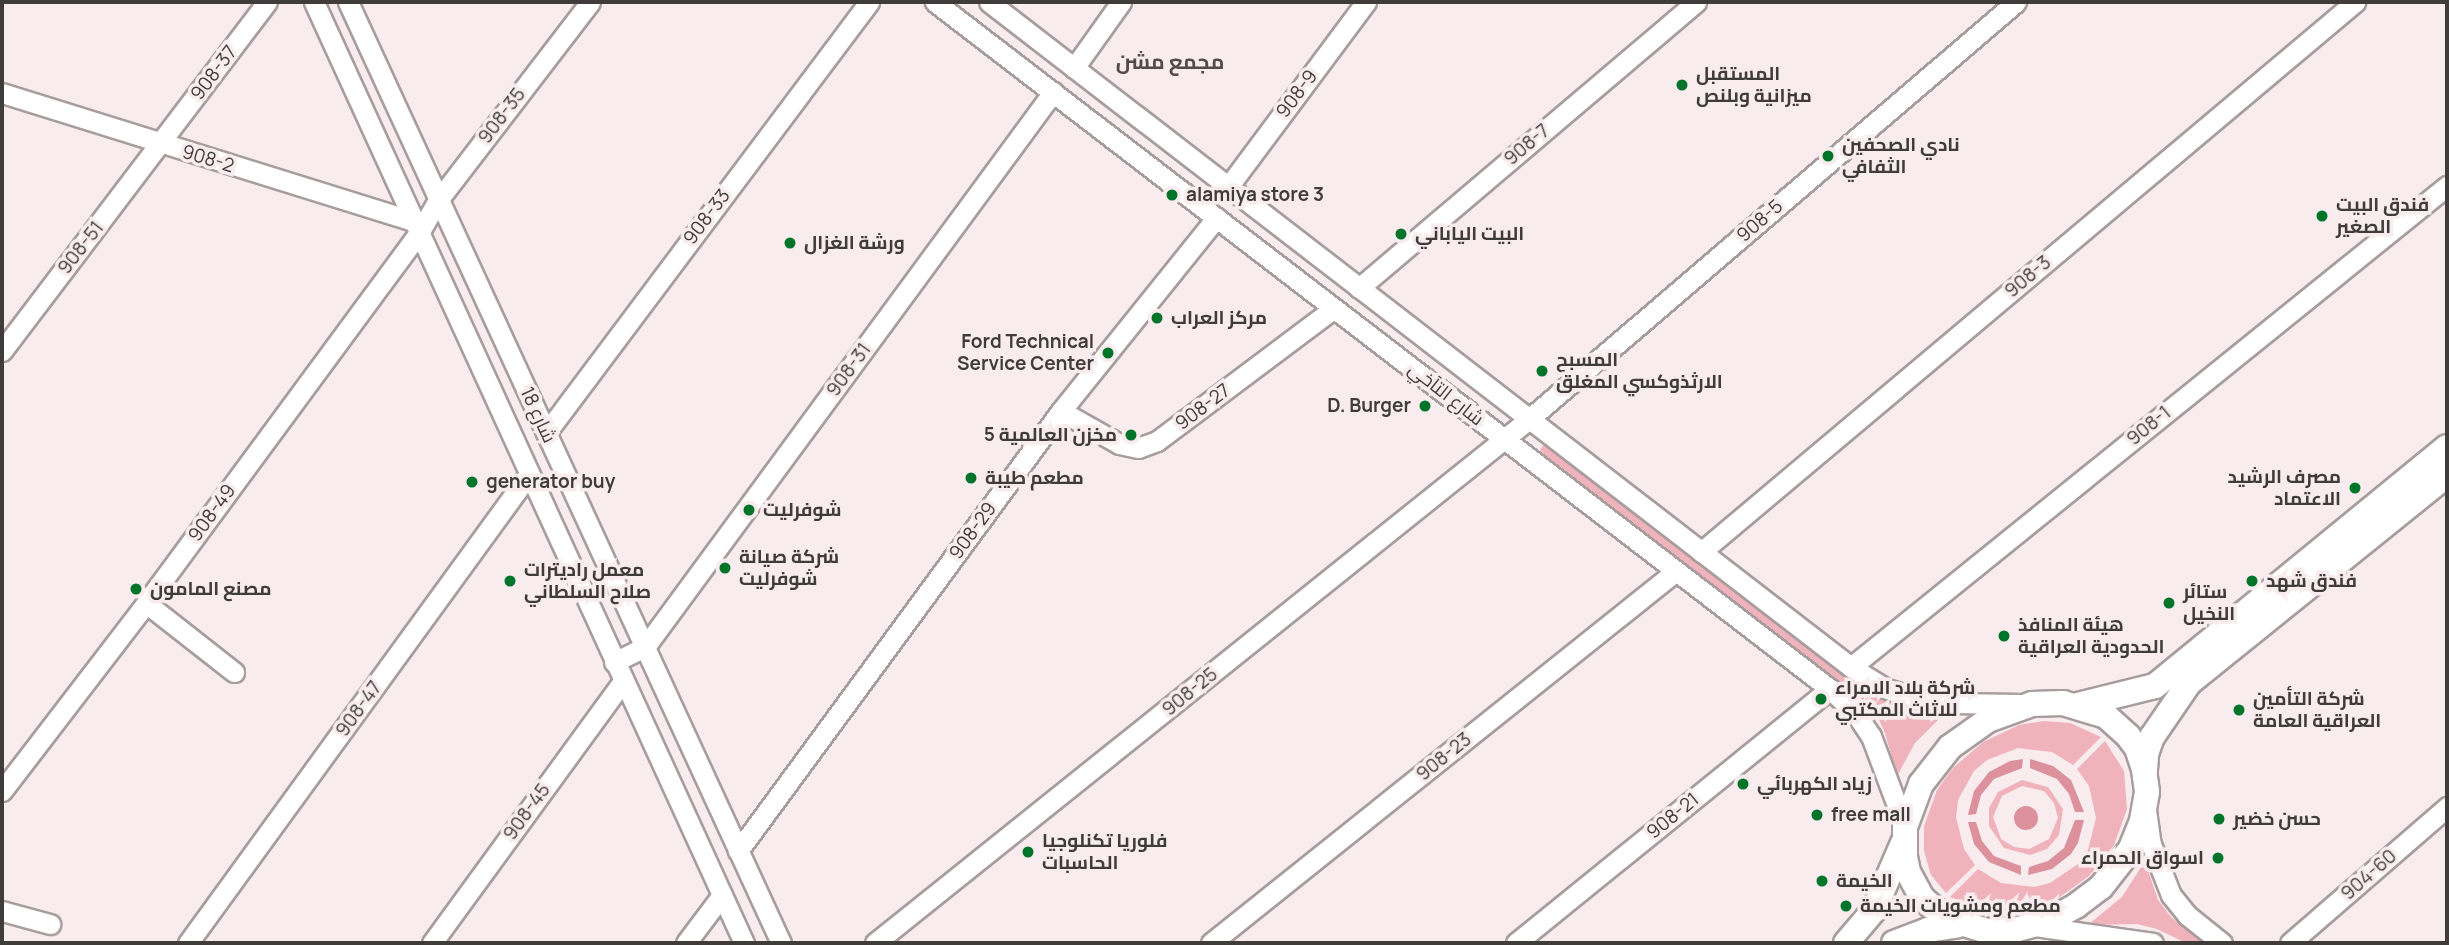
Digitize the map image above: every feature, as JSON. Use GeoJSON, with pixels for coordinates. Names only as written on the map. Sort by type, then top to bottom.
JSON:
{"type":"FeatureCollection","features":[{"type":"Feature","properties":{"kind":"main road"},"geometry":{"type":"LineString","coordinates":[[2078,705],[2155,686],[2447,447]]}},
{"type":"Feature","properties":{"kind":"main road"},"geometry":{"type":"LineString","coordinates":[[1904,835],[1908,872],[1922,898],[1945,918],[1958,925],[1987,931],[2031,932],[2076,906],[2106,881],[2130,850],[2145,807],[2144,771],[2152,737],[2189,683],[2447,475]]}},
{"type":"Feature","properties":{"kind":"main road"},"geometry":{"type":"LineString","coordinates":[[1846,943],[1874,910],[1904,835],[1920,784],[1950,747],[1988,720],[2032,704],[2078,705],[2092,709],[2118,725],[2137,748],[2144,771]]}},
{"type":"Feature","properties":{"kind":"main road"},"geometry":{"type":"LineString","coordinates":[[1894,943],[1928,930],[1958,925]]}},
{"type":"Feature","properties":{"kind":"street","name":"908-37"},"geometry":{"type":"LineString","coordinates":[[161,145],[267,2]]}},
{"type":"Feature","properties":{"kind":"street","name":"شارع 18"},"geometry":{"type":"LineString","coordinates":[[314,2],[622,682],[744,943]]}},
{"type":"Feature","properties":{"kind":"street","name":"شارع 18"},"geometry":{"type":"LineString","coordinates":[[348,2],[781,943]]}},
{"type":"Feature","properties":{"kind":"street","name":"908-35"},"geometry":{"type":"LineString","coordinates":[[417,228],[590,2]]}},
{"type":"Feature","properties":{"kind":"street","name":"908-33"},"geometry":{"type":"LineString","coordinates":[[546,433],[869,2]]}},
{"type":"Feature","properties":{"kind":"street","name":"شارع التآخي"},"geometry":{"type":"LineString","coordinates":[[935,2],[1830,689],[1856,714],[1871,736],[1904,835]]}},
{"type":"Feature","properties":{"kind":"street"},"geometry":{"type":"LineString","coordinates":[[1074,68],[1121,2]]}},
{"type":"Feature","properties":{"kind":"street","name":"908-9"},"geometry":{"type":"LineString","coordinates":[[1228,187],[1366,2]]}},
{"type":"Feature","properties":{"kind":"street","name":"908-7"},"geometry":{"type":"LineString","coordinates":[[1359,288],[1696,2]]}},
{"type":"Feature","properties":{"kind":"street","name":"908-5"},"geometry":{"type":"LineString","coordinates":[[1504,439],[2016,2]]}},
{"type":"Feature","properties":{"kind":"street","name":"908-3"},"geometry":{"type":"LineString","coordinates":[[1701,552],[2355,2]]}},
{"type":"Feature","properties":{"kind":"street","name":"شارع التآخي"},"geometry":{"type":"LineString","coordinates":[[992,4],[1851,667],[1884,688],[1914,697],[1947,703],[2032,704]]}},
{"type":"Feature","properties":{"kind":"street"},"geometry":{"type":"LineString","coordinates":[[976,33],[992,4]]}},
{"type":"Feature","properties":{"kind":"street","name":"908-31"},"geometry":{"type":"LineString","coordinates":[[645,647],[1053,92]]}},
{"type":"Feature","properties":{"kind":"street","name":"908-2"},"geometry":{"type":"LineString","coordinates":[[2,93],[417,228]]}},
{"type":"Feature","properties":{"kind":"street","name":"908-51"},"geometry":{"type":"LineString","coordinates":[[2,351],[161,145]]}},
{"type":"Feature","properties":{"kind":"street","name":"908-1"},"geometry":{"type":"LineString","coordinates":[[1851,667],[2447,186]]}},
{"type":"Feature","properties":{"kind":"street","name":"908-29"},"geometry":{"type":"LineString","coordinates":[[738,851],[1061,411],[1216,218]]}},
{"type":"Feature","properties":{"kind":"street","name":"908-49"},"geometry":{"type":"LineString","coordinates":[[2,791],[146,603],[417,228]]}},
{"type":"Feature","properties":{"kind":"street","name":"908-27"},"geometry":{"type":"LineString","coordinates":[[1061,411],[1119,444],[1138,448],[1157,441],[1334,308]]}},
{"type":"Feature","properties":{"kind":"street","name":"908-25"},"geometry":{"type":"LineString","coordinates":[[875,943],[1504,439]]}},
{"type":"Feature","properties":{"kind":"street","name":"908-47"},"geometry":{"type":"LineString","coordinates":[[188,943],[529,474]]}},
{"type":"Feature","properties":{"kind":"street","name":"908-23"},"geometry":{"type":"LineString","coordinates":[[1211,943],[1676,571]]}},
{"type":"Feature","properties":{"kind":"street"},"geometry":{"type":"LineString","coordinates":[[146,603],[234,672]]}},
{"type":"Feature","properties":{"kind":"street"},"geometry":{"type":"LineString","coordinates":[[614,662],[645,647]]}},
{"type":"Feature","properties":{"kind":"street","name":"908-45"},"geometry":{"type":"LineString","coordinates":[[432,943],[622,682]]}},
{"type":"Feature","properties":{"kind":"street","name":"908-21"},"geometry":{"type":"LineString","coordinates":[[1516,943],[1830,689]]}},
{"type":"Feature","properties":{"kind":"street"},"geometry":{"type":"LineString","coordinates":[[2145,807],[2151,844],[2171,895],[2188,915],[2222,943]]}},
{"type":"Feature","properties":{"kind":"street","name":"904-60"},"geometry":{"type":"LineString","coordinates":[[2290,943],[2447,807]]}},
{"type":"Feature","properties":{"kind":"street"},"geometry":{"type":"LineString","coordinates":[[686,943],[722,895]]}},
{"type":"Feature","properties":{"kind":"street"},"geometry":{"type":"LineString","coordinates":[[2,911],[50,924]]}},
{"type":"Feature","properties":{"kind":"street"},"geometry":{"type":"LineString","coordinates":[[2031,932],[2153,943]]}},
{"type":"Feature","properties":{"kind":"shaded area"},"geometry":{"type":"Polygon","coordinates":[[[1545,443],[1886,698],[1905,708],[1946,712],[1915,743],[1897,776],[1885,733],[1877,715],[1864,701],[1545,455],[1540,450],[1545,443]]]}},
{"type":"Feature","properties":{"kind":"shaded area"},"geometry":{"type":"Polygon","coordinates":[[[2044,721],[2070,723],[2101,737],[2073,765],[2052,752],[2018,748],[1987,760],[1974,771],[1958,800],[1956,817],[1964,849],[1975,865],[1946,893],[1931,875],[1924,851],[1924,826],[1937,790],[1953,768],[1983,742],[2019,725],[2044,721]]]}},
{"type":"Feature","properties":{"kind":"shaded area"},"geometry":{"type":"Polygon","coordinates":[[[2105,741],[2124,771],[2127,809],[2114,845],[2089,876],[2057,899],[2019,912],[1981,911],[1950,897],[1978,869],[2001,883],[2034,887],[2050,883],[2078,864],[2088,850],[2096,818],[2089,786],[2077,769],[2105,741]]]}},
{"type":"Feature","properties":{"kind":"shaded area"},"geometry":{"type":"Polygon","coordinates":[[[2023,759],[2022,768],[1994,779],[1981,795],[1976,814],[1968,815],[1974,791],[1989,772],[2010,761],[2023,759]]]}},
{"type":"Feature","properties":{"kind":"shaded area"},"geometry":{"type":"Polygon","coordinates":[[[2030,759],[2053,766],[2071,780],[2084,812],[2075,812],[2069,794],[2057,779],[2030,768],[2030,759]]]}},
{"type":"Feature","properties":{"kind":"shaded area"},"geometry":{"type":"Polygon","coordinates":[[[2022,780],[2048,787],[2063,809],[2059,835],[2047,849],[2030,855],[2004,848],[1989,826],[1989,808],[1998,792],[2022,780]],[[2022,786],[2002,796],[1993,817],[2001,839],[2014,847],[2029,849],[2049,839],[2058,818],[2054,803],[2044,791],[2022,786]]]}},
{"type":"Feature","properties":{"kind":"shaded area"},"geometry":{"type":"Polygon","coordinates":[[[2026,806],[2035,809],[2038,818],[2035,827],[2026,830],[2017,827],[2014,818],[2017,809],[2026,806]]]}},
{"type":"Feature","properties":{"kind":"shaded area"},"geometry":{"type":"Polygon","coordinates":[[[2075,820],[2084,820],[2078,843],[2071,854],[2052,869],[2028,875],[2029,867],[2048,861],[2064,848],[2075,820]]]}},
{"type":"Feature","properties":{"kind":"shaded area"},"geometry":{"type":"Polygon","coordinates":[[[1968,822],[1976,822],[1982,841],[1994,856],[2021,866],[2021,875],[1989,862],[1974,844],[1968,822]]]}},
{"type":"Feature","properties":{"kind":"shaded area"},"geometry":{"type":"Polygon","coordinates":[[[2145,861],[2158,900],[2171,917],[2204,943],[2186,943],[2157,929],[2137,924],[2088,925],[2122,897],[2145,861]]]}},
{"type":"Feature","properties":{"kind":"place","name":"المستقبل ميزانية وبلنص"},"geometry":{"type":"Point","coordinates":[1682,85]}},
{"type":"Feature","properties":{"kind":"place","name":"نادي الصحفين الثفافي"},"geometry":{"type":"Point","coordinates":[1828,156]}},
{"type":"Feature","properties":{"kind":"place","name":"alamiya store 3"},"geometry":{"type":"Point","coordinates":[1172,195]}},
{"type":"Feature","properties":{"kind":"place","name":"فندق البيت الصغير"},"geometry":{"type":"Point","coordinates":[2322,216]}},
{"type":"Feature","properties":{"kind":"place","name":"البيت الياباني"},"geometry":{"type":"Point","coordinates":[1401,234]}},
{"type":"Feature","properties":{"kind":"place","name":"ورشة الغزال"},"geometry":{"type":"Point","coordinates":[790,243]}},
{"type":"Feature","properties":{"kind":"place","name":"مركز العراب"},"geometry":{"type":"Point","coordinates":[1157,318]}},
{"type":"Feature","properties":{"kind":"place","name":"Ford Technical Service Center"},"geometry":{"type":"Point","coordinates":[1108,353]}},
{"type":"Feature","properties":{"kind":"place","name":"المسبح الارثذوكسي المغلق"},"geometry":{"type":"Point","coordinates":[1542,371]}},
{"type":"Feature","properties":{"kind":"place","name":"D. Burger"},"geometry":{"type":"Point","coordinates":[1425,406]}},
{"type":"Feature","properties":{"kind":"place","name":"مخزن العالمية 5"},"geometry":{"type":"Point","coordinates":[1131,435]}},
{"type":"Feature","properties":{"kind":"place","name":"مطعم طيبة"},"geometry":{"type":"Point","coordinates":[971,478]}},
{"type":"Feature","properties":{"kind":"place","name":"generator buy"},"geometry":{"type":"Point","coordinates":[472,482]}},
{"type":"Feature","properties":{"kind":"place","name":"مصرف الرشيد الاعتماد"},"geometry":{"type":"Point","coordinates":[2355,488]}},
{"type":"Feature","properties":{"kind":"place","name":"شوفرليت"},"geometry":{"type":"Point","coordinates":[749,510]}},
{"type":"Feature","properties":{"kind":"place","name":"شركة صيانة شوفرليت"},"geometry":{"type":"Point","coordinates":[725,568]}},
{"type":"Feature","properties":{"kind":"place","name":"معمل راديترات صلاح السلطاني"},"geometry":{"type":"Point","coordinates":[510,581]}},
{"type":"Feature","properties":{"kind":"place","name":"فندق شهد"},"geometry":{"type":"Point","coordinates":[2252,581]}},
{"type":"Feature","properties":{"kind":"place","name":"مصنع المامون"},"geometry":{"type":"Point","coordinates":[136,589]}},
{"type":"Feature","properties":{"kind":"place","name":"ستائر النخيل"},"geometry":{"type":"Point","coordinates":[2169,603]}},
{"type":"Feature","properties":{"kind":"place","name":"هيئة المنافذ الحدودية العراقية"},"geometry":{"type":"Point","coordinates":[2004,636]}},
{"type":"Feature","properties":{"kind":"place","name":"شركة بلاد الامراء للاثاث المكتبي"},"geometry":{"type":"Point","coordinates":[1821,699]}},
{"type":"Feature","properties":{"kind":"place","name":"شركة التأمين العراقية العامة"},"geometry":{"type":"Point","coordinates":[2239,710]}},
{"type":"Feature","properties":{"kind":"place","name":"زياد الكهربائي"},"geometry":{"type":"Point","coordinates":[1743,784]}},
{"type":"Feature","properties":{"kind":"place","name":"free mall"},"geometry":{"type":"Point","coordinates":[1817,815]}},
{"type":"Feature","properties":{"kind":"place","name":"حسن خضير"},"geometry":{"type":"Point","coordinates":[2219,819]}},
{"type":"Feature","properties":{"kind":"place","name":"فلوريا تكنلوجيا الحاسبات"},"geometry":{"type":"Point","coordinates":[1028,852]}},
{"type":"Feature","properties":{"kind":"place","name":"اسواق الحمراء"},"geometry":{"type":"Point","coordinates":[2218,858]}},
{"type":"Feature","properties":{"kind":"place","name":"الخيمة"},"geometry":{"type":"Point","coordinates":[1822,881]}},
{"type":"Feature","properties":{"kind":"place","name":"مطعم ومشويات الخيمة"},"geometry":{"type":"Point","coordinates":[1846,906]}},
{"type":"Feature","properties":{"kind":"district","name":"مجمع مشن"},"geometry":{"type":"Point","coordinates":[1170,61]}}]}
